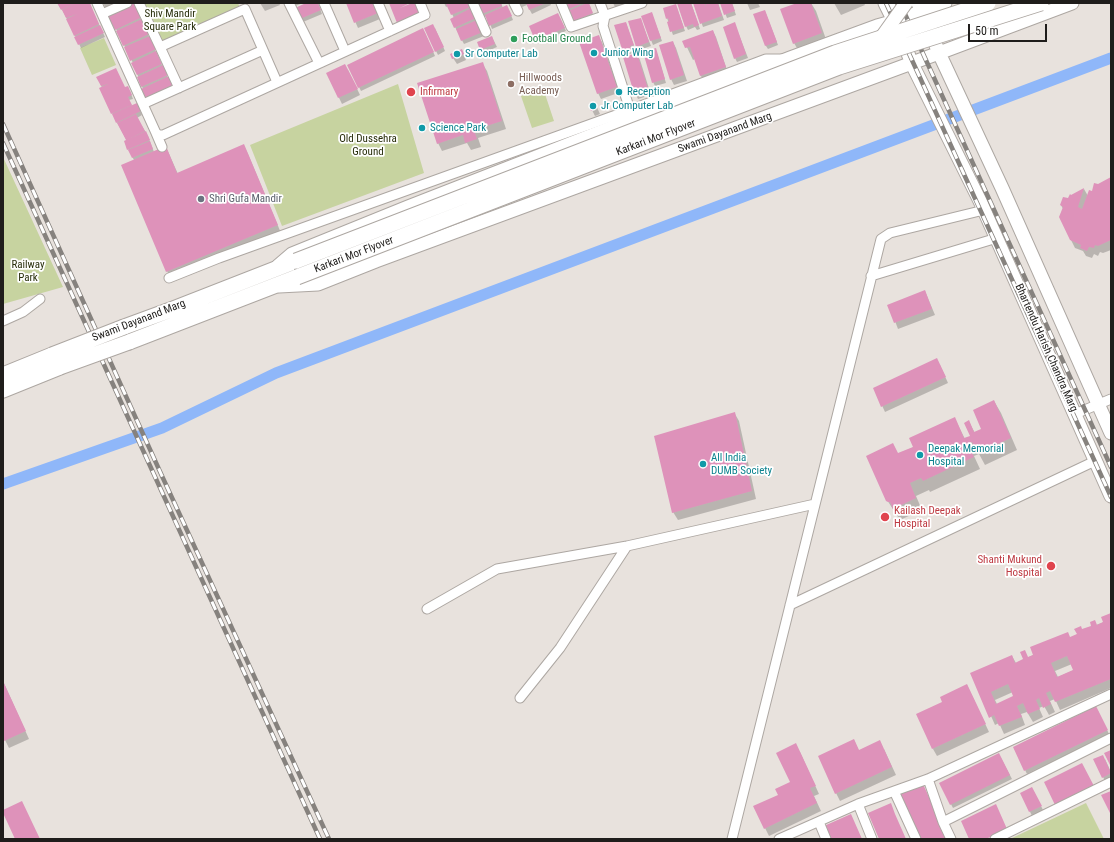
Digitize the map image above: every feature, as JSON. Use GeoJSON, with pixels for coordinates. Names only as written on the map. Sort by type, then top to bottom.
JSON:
{"type":"FeatureCollection","features":[{"type":"Feature","properties":{"kind":"main road"},"geometry":{"type":"LineString","coordinates":[[886,3],[895,21],[912,64]]}},
{"type":"Feature","properties":{"kind":"main road"},"geometry":{"type":"LineString","coordinates":[[881,38],[906,3]]}},
{"type":"Feature","properties":{"kind":"main road"},"geometry":{"type":"LineString","coordinates":[[275,268],[292,254],[359,227],[790,58],[877,26],[895,21],[923,6],[945,3]]}},
{"type":"Feature","properties":{"kind":"main road","name":"Karkari Mor Flyover"},"geometry":{"type":"LineString","coordinates":[[275,268],[835,53],[988,3]]}},
{"type":"Feature","properties":{"kind":"main road","name":"Karkari Mor Flyover"},"geometry":{"type":"LineString","coordinates":[[276,286],[839,67],[1041,3]]}},
{"type":"Feature","properties":{"kind":"main road","name":"Swami Dayanand Marg"},"geometry":{"type":"LineString","coordinates":[[3,375],[129,342],[276,286],[318,284],[376,261],[912,64],[1054,6],[1072,3]]}},
{"type":"Feature","properties":{"kind":"main road"},"geometry":{"type":"LineString","coordinates":[[923,6],[939,53],[1002,188],[1111,433]]}},
{"type":"Feature","properties":{"kind":"main road","name":"Bhartendu Harish Chandra Marg"},"geometry":{"type":"LineString","coordinates":[[912,64],[982,205],[1111,496]]}},
{"type":"Feature","properties":{"kind":"main road","name":"Swami Dayanand Marg"},"geometry":{"type":"LineString","coordinates":[[3,390],[124,326],[173,309],[275,268]]}},
{"type":"Feature","properties":{"kind":"street"},"geometry":{"type":"LineString","coordinates":[[98,3],[162,147]]}},
{"type":"Feature","properties":{"kind":"street"},"geometry":{"type":"LineString","coordinates":[[102,14],[127,3]]}},
{"type":"Feature","properties":{"kind":"street"},"geometry":{"type":"LineString","coordinates":[[139,3],[179,88]]}},
{"type":"Feature","properties":{"kind":"street"},"geometry":{"type":"LineString","coordinates":[[289,3],[319,63]]}},
{"type":"Feature","properties":{"kind":"street"},"geometry":{"type":"LineString","coordinates":[[324,3],[345,52]]}},
{"type":"Feature","properties":{"kind":"street"},"geometry":{"type":"LineString","coordinates":[[378,3],[390,31]]}},
{"type":"Feature","properties":{"kind":"street"},"geometry":{"type":"LineString","coordinates":[[156,133],[163,135],[425,14],[420,3]]}},
{"type":"Feature","properties":{"kind":"street"},"geometry":{"type":"LineString","coordinates":[[474,3],[486,32]]}},
{"type":"Feature","properties":{"kind":"street"},"geometry":{"type":"LineString","coordinates":[[560,3],[571,27],[642,3]]}},
{"type":"Feature","properties":{"kind":"street"},"geometry":{"type":"LineString","coordinates":[[600,3],[605,16],[603,26],[630,110]]}},
{"type":"Feature","properties":{"kind":"street"},"geometry":{"type":"LineString","coordinates":[[160,47],[243,6],[277,82]]}},
{"type":"Feature","properties":{"kind":"street"},"geometry":{"type":"LineString","coordinates":[[143,104],[263,50]]}},
{"type":"Feature","properties":{"kind":"street"},"geometry":{"type":"LineString","coordinates":[[169,278],[766,59],[790,58]]}},
{"type":"Feature","properties":{"kind":"street"},"geometry":{"type":"LineString","coordinates":[[732,839],[878,246],[881,239],[886,235],[982,205]]}},
{"type":"Feature","properties":{"kind":"street"},"geometry":{"type":"LineString","coordinates":[[871,276],[997,238]]}},
{"type":"Feature","properties":{"kind":"street"},"geometry":{"type":"LineString","coordinates":[[3,321],[23,312],[40,299]]}},
{"type":"Feature","properties":{"kind":"street"},"geometry":{"type":"LineString","coordinates":[[1075,414],[1111,399]]}},
{"type":"Feature","properties":{"kind":"street"},"geometry":{"type":"LineString","coordinates":[[790,605],[1095,461]]}},
{"type":"Feature","properties":{"kind":"street"},"geometry":{"type":"LineString","coordinates":[[427,609],[497,569],[627,546],[815,504]]}},
{"type":"Feature","properties":{"kind":"street"},"geometry":{"type":"LineString","coordinates":[[520,698],[560,648],[627,546]]}},
{"type":"Feature","properties":{"kind":"street"},"geometry":{"type":"LineString","coordinates":[[779,839],[858,804],[928,779],[1111,694]]}},
{"type":"Feature","properties":{"kind":"street"},"geometry":{"type":"LineString","coordinates":[[943,822],[1111,738]]}},
{"type":"Feature","properties":{"kind":"street"},"geometry":{"type":"LineString","coordinates":[[928,779],[943,822],[951,839]]}},
{"type":"Feature","properties":{"kind":"street"},"geometry":{"type":"LineString","coordinates":[[995,839],[1111,782]]}},
{"type":"Feature","properties":{"kind":"street"},"geometry":{"type":"LineString","coordinates":[[894,791],[916,839]]}},
{"type":"Feature","properties":{"kind":"street"},"geometry":{"type":"LineString","coordinates":[[858,804],[872,839]]}},
{"type":"Feature","properties":{"kind":"street"},"geometry":{"type":"LineString","coordinates":[[819,822],[826,839]]}},
{"type":"Feature","properties":{"kind":"green space","name":"Shiv Mandir Square Park"},"geometry":{"type":"Polygon","coordinates":[[[142,3],[238,3],[240,8],[161,42],[142,3]]]}},
{"type":"Feature","properties":{"kind":"green space"},"geometry":{"type":"Polygon","coordinates":[[[104,38],[116,65],[92,75],[80,48],[104,38]]]}},
{"type":"Feature","properties":{"kind":"green space","name":"Old Dussehra Ground"},"geometry":{"type":"Polygon","coordinates":[[[398,84],[424,173],[282,226],[250,145],[398,84]]]}},
{"type":"Feature","properties":{"kind":"green space"},"geometry":{"type":"Polygon","coordinates":[[[543,88],[554,121],[532,128],[521,96],[543,88]]]}},
{"type":"Feature","properties":{"kind":"green space","name":"Railway Park"},"geometry":{"type":"Polygon","coordinates":[[[3,157],[63,287],[3,304],[3,157]]]}},
{"type":"Feature","properties":{"kind":"green space"},"geometry":{"type":"Polygon","coordinates":[[[1086,803],[1104,839],[1010,839],[1086,803]]]}},
{"type":"Feature","properties":{"kind":"building"},"geometry":{"type":"Polygon","coordinates":[[[57,3],[76,3],[61,10],[57,3]]]}},
{"type":"Feature","properties":{"kind":"building"},"geometry":{"type":"Polygon","coordinates":[[[76,3],[90,3],[99,24],[74,36],[66,19],[77,14],[66,18],[62,10],[76,3]]]}},
{"type":"Feature","properties":{"kind":"building"},"geometry":{"type":"Polygon","coordinates":[[[135,3],[142,17],[115,30],[107,15],[135,3]]]}},
{"type":"Feature","properties":{"kind":"building"},"geometry":{"type":"Polygon","coordinates":[[[306,3],[318,3],[321,10],[300,19],[295,8],[306,3]]]}},
{"type":"Feature","properties":{"kind":"building"},"geometry":{"type":"Polygon","coordinates":[[[346,3],[374,3],[378,13],[354,23],[346,3]]]}},
{"type":"Feature","properties":{"kind":"building"},"geometry":{"type":"Polygon","coordinates":[[[389,3],[410,3],[400,8],[412,3],[420,3],[423,12],[397,23],[389,3]]]}},
{"type":"Feature","properties":{"kind":"building"},"geometry":{"type":"Polygon","coordinates":[[[472,3],[473,6],[451,15],[446,4],[472,3]]]}},
{"type":"Feature","properties":{"kind":"building"},"geometry":{"type":"Polygon","coordinates":[[[480,3],[501,3],[502,6],[479,15],[475,5],[480,3]]]}},
{"type":"Feature","properties":{"kind":"building"},"geometry":{"type":"Polygon","coordinates":[[[526,3],[546,3],[529,10],[526,3]]]}},
{"type":"Feature","properties":{"kind":"building"},"geometry":{"type":"Polygon","coordinates":[[[564,3],[583,3],[567,10],[564,3]]]}},
{"type":"Feature","properties":{"kind":"building"},"geometry":{"type":"Polygon","coordinates":[[[589,3],[593,13],[572,22],[568,11],[589,3]]]}},
{"type":"Feature","properties":{"kind":"building"},"geometry":{"type":"Polygon","coordinates":[[[677,3],[691,3],[699,25],[694,27],[693,24],[685,27],[677,3]]]}},
{"type":"Feature","properties":{"kind":"building"},"geometry":{"type":"Polygon","coordinates":[[[693,3],[705,3],[706,7],[706,3],[718,3],[722,16],[700,24],[693,3]]]}},
{"type":"Feature","properties":{"kind":"building"},"geometry":{"type":"Polygon","coordinates":[[[720,3],[732,3],[735,11],[724,15],[720,3]]]}},
{"type":"Feature","properties":{"kind":"building"},"geometry":{"type":"Polygon","coordinates":[[[797,3],[811,3],[822,33],[793,44],[780,9],[797,3]]]}},
{"type":"Feature","properties":{"kind":"building"},"geometry":{"type":"Polygon","coordinates":[[[676,4],[684,28],[670,32],[667,22],[669,21],[668,18],[666,19],[663,8],[676,4]]]}},
{"type":"Feature","properties":{"kind":"building"},"geometry":{"type":"Polygon","coordinates":[[[507,5],[512,16],[489,26],[485,15],[507,5]]]}},
{"type":"Feature","properties":{"kind":"building"},"geometry":{"type":"Polygon","coordinates":[[[473,7],[478,17],[454,28],[450,19],[473,7]]]}},
{"type":"Feature","properties":{"kind":"building"},"geometry":{"type":"Polygon","coordinates":[[[765,10],[777,42],[765,46],[753,14],[765,10]]]}},
{"type":"Feature","properties":{"kind":"building"},"geometry":{"type":"Polygon","coordinates":[[[652,12],[661,38],[650,41],[641,16],[652,12]]]}},
{"type":"Feature","properties":{"kind":"building"},"geometry":{"type":"Polygon","coordinates":[[[558,13],[565,28],[535,40],[529,26],[558,13]]]}},
{"type":"Feature","properties":{"kind":"building"},"geometry":{"type":"Polygon","coordinates":[[[641,18],[649,42],[636,47],[628,21],[641,18]]]}},
{"type":"Feature","properties":{"kind":"building"},"geometry":{"type":"Polygon","coordinates":[[[142,19],[149,34],[123,46],[116,31],[142,19]]]}},
{"type":"Feature","properties":{"kind":"building"},"geometry":{"type":"Polygon","coordinates":[[[477,20],[483,32],[461,41],[456,29],[477,20]]]}},
{"type":"Feature","properties":{"kind":"building"},"geometry":{"type":"Polygon","coordinates":[[[626,22],[634,45],[630,46],[631,49],[623,52],[614,25],[626,22]]]}},
{"type":"Feature","properties":{"kind":"building"},"geometry":{"type":"Polygon","coordinates":[[[735,22],[746,54],[734,59],[723,27],[735,22]]]}},
{"type":"Feature","properties":{"kind":"building"},"geometry":{"type":"Polygon","coordinates":[[[433,24],[444,47],[435,52],[424,28],[433,24]]]}},
{"type":"Feature","properties":{"kind":"building"},"geometry":{"type":"Polygon","coordinates":[[[100,25],[104,33],[78,45],[74,37],[100,25]]]}},
{"type":"Feature","properties":{"kind":"building"},"geometry":{"type":"Polygon","coordinates":[[[423,28],[434,52],[358,88],[347,65],[423,28]]]}},
{"type":"Feature","properties":{"kind":"building"},"geometry":{"type":"Polygon","coordinates":[[[713,30],[726,67],[700,76],[690,47],[685,48],[682,41],[713,30]]]}},
{"type":"Feature","properties":{"kind":"building","name":"Junior Wing"},"geometry":{"type":"Polygon","coordinates":[[[599,35],[617,87],[597,94],[579,42],[599,35]]]}},
{"type":"Feature","properties":{"kind":"building"},"geometry":{"type":"Polygon","coordinates":[[[150,36],[156,49],[130,61],[124,47],[150,36]]]}},
{"type":"Feature","properties":{"kind":"building"},"geometry":{"type":"Polygon","coordinates":[[[492,36],[495,44],[480,50],[477,42],[492,36]]]}},
{"type":"Feature","properties":{"kind":"building"},"geometry":{"type":"Polygon","coordinates":[[[673,41],[684,75],[670,80],[659,45],[673,41]]]}},
{"type":"Feature","properties":{"kind":"building"},"geometry":{"type":"Polygon","coordinates":[[[656,48],[665,79],[652,83],[643,52],[656,48]]]}},
{"type":"Feature","properties":{"kind":"building","name":"Sr Computer Lab"},"geometry":{"type":"Polygon","coordinates":[[[462,49],[464,54],[452,59],[450,54],[462,49]]]}},
{"type":"Feature","properties":{"kind":"building"},"geometry":{"type":"Polygon","coordinates":[[[156,51],[162,64],[137,75],[131,63],[156,51]]]}},
{"type":"Feature","properties":{"kind":"building"},"geometry":{"type":"Polygon","coordinates":[[[637,53],[648,89],[634,93],[623,57],[637,53]]]}},
{"type":"Feature","properties":{"kind":"building"},"geometry":{"type":"Polygon","coordinates":[[[483,62],[502,121],[474,130],[477,139],[465,143],[463,135],[437,144],[417,83],[483,62]]]}},
{"type":"Feature","properties":{"kind":"building"},"geometry":{"type":"Polygon","coordinates":[[[345,64],[358,89],[338,98],[326,73],[345,64]]]}},
{"type":"Feature","properties":{"kind":"building"},"geometry":{"type":"Polygon","coordinates":[[[163,65],[168,75],[141,87],[137,77],[163,65]]]}},
{"type":"Feature","properties":{"kind":"building"},"geometry":{"type":"Polygon","coordinates":[[[116,68],[125,87],[128,86],[132,95],[128,97],[132,105],[111,114],[99,88],[108,84],[101,86],[96,77],[116,68]]]}},
{"type":"Feature","properties":{"kind":"building"},"geometry":{"type":"Polygon","coordinates":[[[169,76],[174,88],[146,100],[141,89],[169,76]]]}},
{"type":"Feature","properties":{"kind":"building","name":"Jr Computer Lab"},"geometry":{"type":"Polygon","coordinates":[[[595,102],[597,108],[591,111],[589,104],[595,102]]]}},
{"type":"Feature","properties":{"kind":"building"},"geometry":{"type":"Polygon","coordinates":[[[137,103],[141,111],[116,123],[112,114],[137,103]]]}},
{"type":"Feature","properties":{"kind":"building"},"geometry":{"type":"Polygon","coordinates":[[[136,114],[145,131],[129,139],[146,131],[150,140],[127,150],[124,141],[126,140],[117,123],[136,114]]]}},
{"type":"Feature","properties":{"kind":"building"},"geometry":{"type":"Polygon","coordinates":[[[150,141],[153,149],[132,158],[128,150],[150,141]]]}},
{"type":"Feature","properties":{"kind":"building","name":"Shri Gufa Mandir"},"geometry":{"type":"Polygon","coordinates":[[[244,144],[278,225],[166,272],[121,165],[166,146],[177,173],[244,144]]]}},
{"type":"Feature","properties":{"kind":"building"},"geometry":{"type":"Polygon","coordinates":[[[1111,177],[1111,240],[1098,246],[1095,245],[1094,248],[1089,247],[1087,251],[1080,248],[1081,245],[1070,240],[1059,217],[1063,207],[1060,205],[1063,197],[1068,198],[1070,194],[1071,195],[1084,188],[1078,207],[1082,209],[1089,190],[1092,191],[1094,183],[1098,184],[1111,177]]]}},
{"type":"Feature","properties":{"kind":"building"},"geometry":{"type":"Polygon","coordinates":[[[925,290],[932,309],[894,323],[887,305],[925,290]]]}},
{"type":"Feature","properties":{"kind":"building"},"geometry":{"type":"Polygon","coordinates":[[[937,358],[946,377],[881,407],[873,388],[937,358]]]}},
{"type":"Feature","properties":{"kind":"building","name":"Deepak Memorial Hospital"},"geometry":{"type":"Polygon","coordinates":[[[994,400],[1011,438],[978,453],[972,442],[968,444],[974,457],[923,481],[921,478],[910,483],[916,498],[893,509],[890,502],[886,501],[866,456],[893,443],[898,453],[913,447],[909,438],[955,417],[964,438],[970,436],[964,423],[969,420],[974,432],[981,429],[973,410],[994,400]]]}},
{"type":"Feature","properties":{"kind":"building","name":"All India DUMB Society"},"geometry":{"type":"Polygon","coordinates":[[[735,412],[752,491],[672,513],[654,436],[735,412]]]}},
{"type":"Feature","properties":{"kind":"building"},"geometry":{"type":"Polygon","coordinates":[[[1111,613],[1111,679],[1055,702],[1050,691],[1046,693],[1051,704],[1043,708],[1039,698],[1036,700],[1040,709],[1028,714],[1023,703],[1017,706],[1022,717],[999,726],[994,715],[989,718],[970,673],[1012,655],[1015,663],[1023,659],[1020,652],[1025,650],[1028,657],[1033,655],[1030,647],[1068,632],[1070,637],[1077,634],[1074,629],[1081,626],[1082,629],[1091,626],[1090,622],[1095,620],[1097,625],[1103,622],[1101,617],[1111,613]],[[1067,656],[1051,663],[1057,677],[1073,670],[1067,656]],[[1008,684],[991,692],[996,704],[1013,696],[1008,684]]]}},
{"type":"Feature","properties":{"kind":"building"},"geometry":{"type":"Polygon","coordinates":[[[3,681],[26,731],[4,741],[3,739],[3,681]]]}},
{"type":"Feature","properties":{"kind":"building"},"geometry":{"type":"Polygon","coordinates":[[[967,684],[986,724],[932,749],[916,714],[942,702],[940,697],[967,684]]]}},
{"type":"Feature","properties":{"kind":"building"},"geometry":{"type":"Polygon","coordinates":[[[1096,706],[1108,730],[1024,771],[1013,747],[1096,706]]]}},
{"type":"Feature","properties":{"kind":"building"},"geometry":{"type":"Polygon","coordinates":[[[854,739],[859,750],[880,740],[892,767],[835,794],[818,756],[854,739]]]}},
{"type":"Feature","properties":{"kind":"building"},"geometry":{"type":"Polygon","coordinates":[[[796,743],[816,786],[810,788],[817,803],[764,829],[753,806],[778,795],[775,789],[790,782],[776,753],[796,743]]]}},
{"type":"Feature","properties":{"kind":"building"},"geometry":{"type":"Polygon","coordinates":[[[1111,750],[1111,767],[1104,753],[1111,750]]]}},
{"type":"Feature","properties":{"kind":"building"},"geometry":{"type":"Polygon","coordinates":[[[999,753],[1010,775],[950,805],[939,783],[999,753]]]}},
{"type":"Feature","properties":{"kind":"building"},"geometry":{"type":"Polygon","coordinates":[[[1103,755],[1111,773],[1102,778],[1093,759],[1103,755]]]}},
{"type":"Feature","properties":{"kind":"building"},"geometry":{"type":"Polygon","coordinates":[[[1082,763],[1094,786],[1055,805],[1044,782],[1082,763]]]}},
{"type":"Feature","properties":{"kind":"building"},"geometry":{"type":"Polygon","coordinates":[[[923,784],[948,839],[919,839],[899,794],[923,784]]]}},
{"type":"Feature","properties":{"kind":"building"},"geometry":{"type":"Polygon","coordinates":[[[1032,787],[1042,806],[1029,812],[1020,793],[1032,787]]]}},
{"type":"Feature","properties":{"kind":"building"},"geometry":{"type":"Polygon","coordinates":[[[1111,791],[1111,815],[1101,795],[1111,791]]]}},
{"type":"Feature","properties":{"kind":"building"},"geometry":{"type":"Polygon","coordinates":[[[22,801],[40,839],[15,839],[3,810],[22,801]]]}},
{"type":"Feature","properties":{"kind":"building"},"geometry":{"type":"Polygon","coordinates":[[[891,803],[906,839],[879,839],[868,813],[891,803]]]}},
{"type":"Feature","properties":{"kind":"building"},"geometry":{"type":"Polygon","coordinates":[[[996,804],[1007,829],[986,839],[969,839],[961,821],[996,804]]]}},
{"type":"Feature","properties":{"kind":"building"},"geometry":{"type":"Polygon","coordinates":[[[851,814],[862,839],[830,839],[824,826],[851,814]]]}},
{"type":"Feature","properties":{"kind":"waterway"},"geometry":{"type":"LineString","coordinates":[[3,484],[162,428],[276,373],[1111,58]]}},
{"type":"Feature","properties":{"kind":"railway"},"geometry":{"type":"LineString","coordinates":[[886,3],[1111,497]]}},
{"type":"Feature","properties":{"kind":"railway"},"geometry":{"type":"LineString","coordinates":[[900,3],[1111,467]]}},
{"type":"Feature","properties":{"kind":"railway"},"geometry":{"type":"LineString","coordinates":[[3,124],[162,476],[329,839]]}},
{"type":"Feature","properties":{"kind":"railway"},"geometry":{"type":"LineString","coordinates":[[3,143],[320,839]]}},
{"type":"Feature","properties":{"kind":"place","name":"Football Ground"},"geometry":{"type":"Point","coordinates":[514,39]}},
{"type":"Feature","properties":{"kind":"place","name":"Junior Wing"},"geometry":{"type":"Point","coordinates":[594,53]}},
{"type":"Feature","properties":{"kind":"place","name":"Sr Computer Lab"},"geometry":{"type":"Point","coordinates":[457,54]}},
{"type":"Feature","properties":{"kind":"place","name":"Hillwoods Academy"},"geometry":{"type":"Point","coordinates":[511,84]}},
{"type":"Feature","properties":{"kind":"place","name":"Infirmary"},"geometry":{"type":"Point","coordinates":[411,92]}},
{"type":"Feature","properties":{"kind":"place","name":"Reception"},"geometry":{"type":"Point","coordinates":[619,92]}},
{"type":"Feature","properties":{"kind":"place","name":"Jr Computer Lab"},"geometry":{"type":"Point","coordinates":[593,106]}},
{"type":"Feature","properties":{"kind":"place","name":"Science Park"},"geometry":{"type":"Point","coordinates":[422,128]}},
{"type":"Feature","properties":{"kind":"place","name":"Shri Gufa Mandir"},"geometry":{"type":"Point","coordinates":[201,199]}},
{"type":"Feature","properties":{"kind":"place","name":"Deepak Memorial Hospital"},"geometry":{"type":"Point","coordinates":[920,455]}},
{"type":"Feature","properties":{"kind":"place","name":"All India DUMB Society"},"geometry":{"type":"Point","coordinates":[703,464]}},
{"type":"Feature","properties":{"kind":"place","name":"Kailash Deepak Hospital"},"geometry":{"type":"Point","coordinates":[885,517]}},
{"type":"Feature","properties":{"kind":"place","name":"Shanti Mukund Hospital"},"geometry":{"type":"Point","coordinates":[1051,566]}}]}
